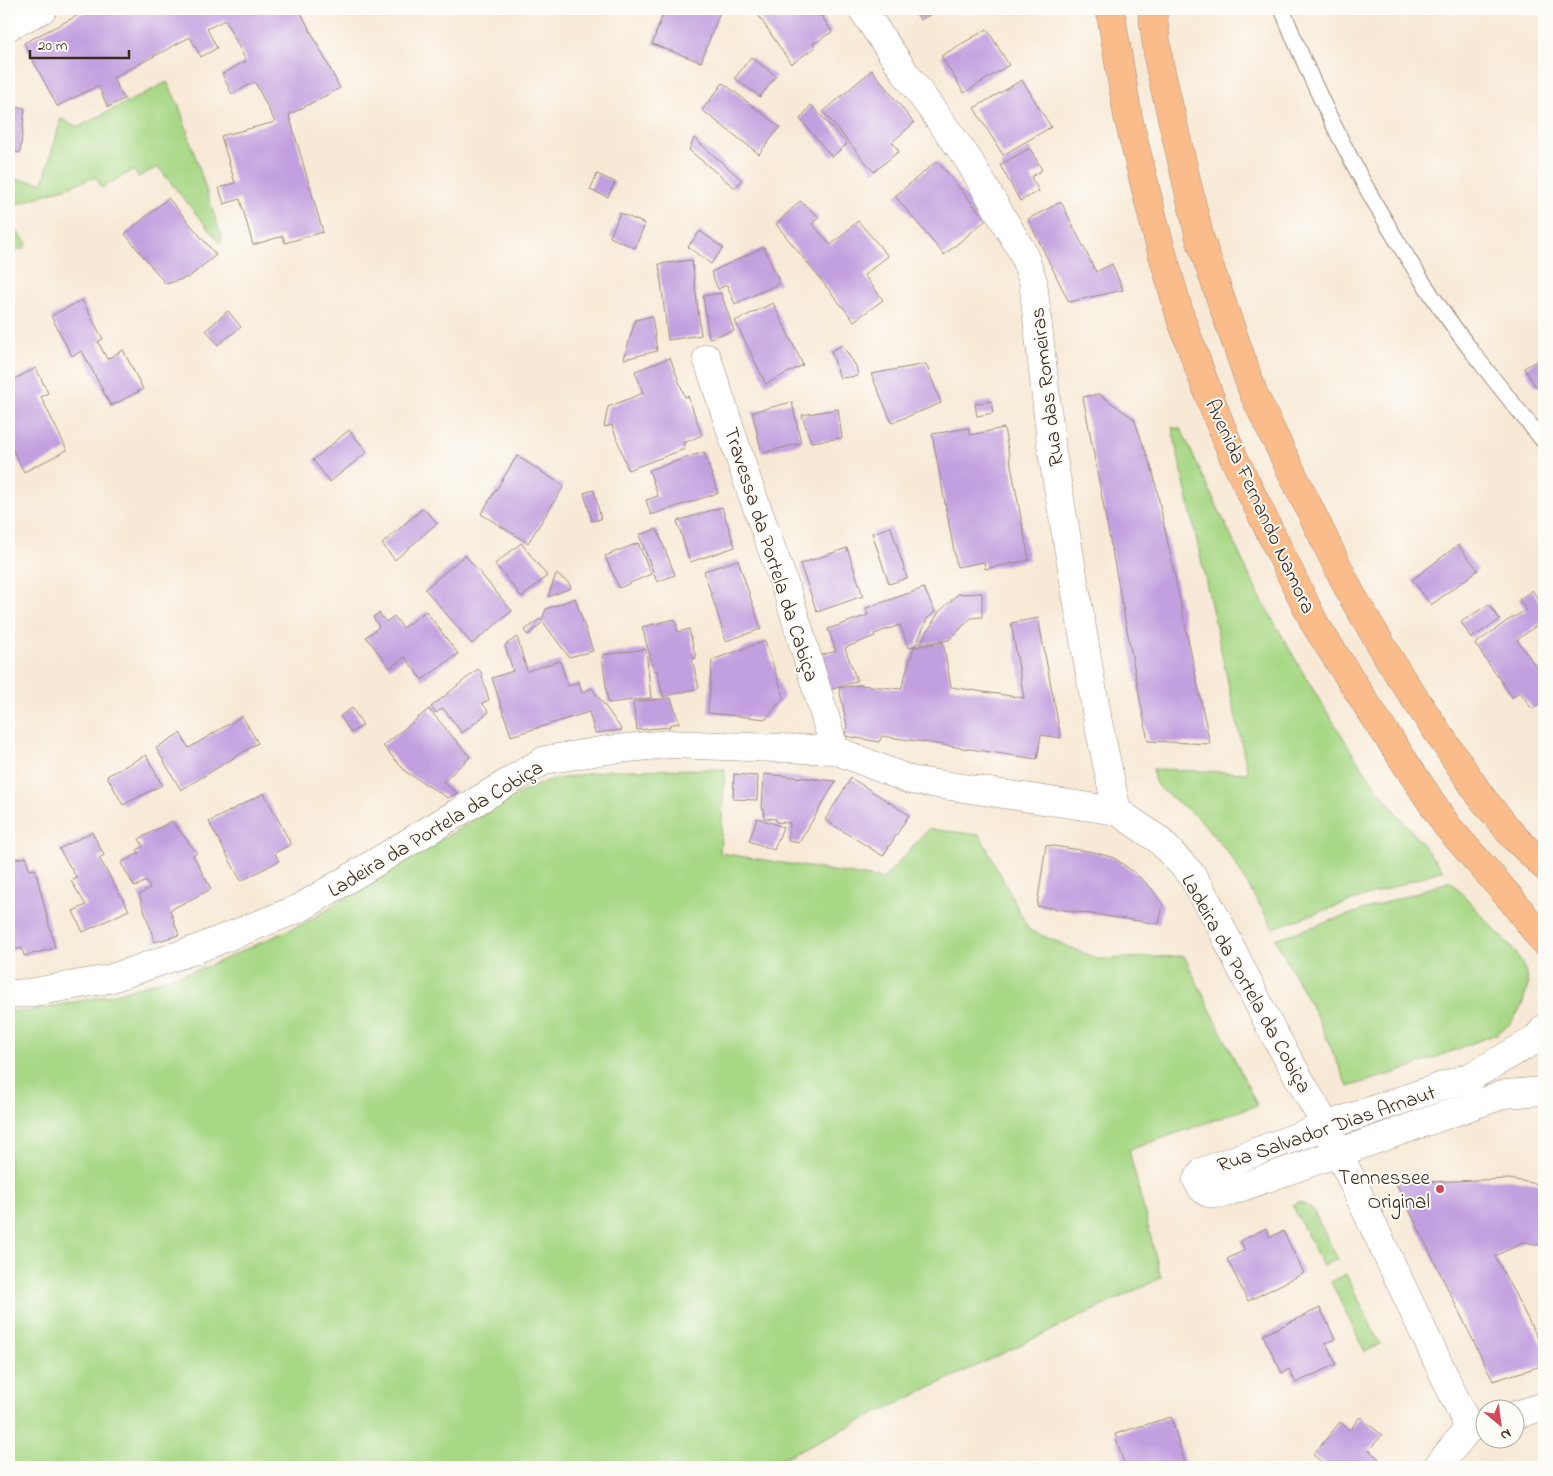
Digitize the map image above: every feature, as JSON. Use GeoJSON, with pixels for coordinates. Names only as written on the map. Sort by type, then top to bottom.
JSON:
{"type":"FeatureCollection","features":[{"type":"Feature","properties":{"kind":"main road","name":"Avenida Fernando Namora"},"geometry":{"type":"LineString","coordinates":[[1110,9],[1128,117],[1156,231],[1181,319],[1234,458],[1315,624],[1447,826],[1511,899],[1544,942]]}},
{"type":"Feature","properties":{"kind":"main road","name":"Avenida Fernando Namora"},"geometry":{"type":"LineString","coordinates":[[1152,9],[1159,63],[1200,239],[1254,394],[1351,594],[1399,675],[1482,798],[1515,838],[1544,866]]}},
{"type":"Feature","properties":{"kind":"street"},"geometry":{"type":"LineString","coordinates":[[9,26],[43,9]]}},
{"type":"Feature","properties":{"kind":"street","name":"Rua das Romeiras"},"geometry":{"type":"LineString","coordinates":[[862,9],[906,74],[968,159],[1024,253],[1033,281],[1042,374],[1055,471],[1098,722],[1117,811]]}},
{"type":"Feature","properties":{"kind":"street","name":"Travessa da Portela da Cabiça"},"geometry":{"type":"LineString","coordinates":[[707,358],[746,477],[789,598],[835,750]]}},
{"type":"Feature","properties":{"kind":"street","name":"Ladeira da Portela da Cobiça"},"geometry":{"type":"LineString","coordinates":[[9,994],[28,993],[109,979],[197,949],[300,908],[545,760],[607,750],[669,744],[835,750],[910,780],[1117,811],[1159,840],[1192,875],[1218,921],[1268,1023],[1326,1126],[1476,1424]]}},
{"type":"Feature","properties":{"kind":"street","name":"Rua Salvador Dias Arnaut"},"geometry":{"type":"LineString","coordinates":[[1544,1029],[1535,1040],[1472,1076],[1326,1126],[1204,1171],[1197,1180],[1202,1189],[1212,1195],[1226,1193],[1504,1094],[1544,1091]]}},
{"type":"Feature","properties":{"kind":"street"},"geometry":{"type":"LineString","coordinates":[[1526,1412],[1544,1406]]}},
{"type":"Feature","properties":{"kind":"street"},"geometry":{"type":"LineString","coordinates":[[1437,1467],[1476,1427]]}},
{"type":"Feature","properties":{"kind":"lane"},"geometry":{"type":"LineString","coordinates":[[1282,9],[1327,113],[1386,223],[1423,282],[1462,338],[1544,442]]}},
{"type":"Feature","properties":{"kind":"green space"},"geometry":{"type":"Polygon","coordinates":[[[167,82],[179,106],[222,239],[220,243],[158,167],[138,177],[133,170],[102,188],[96,177],[9,207],[9,178],[43,183],[61,119],[78,127],[167,82]]]}},
{"type":"Feature","properties":{"kind":"green space"},"geometry":{"type":"Polygon","coordinates":[[[9,223],[27,243],[24,249],[9,249],[9,223]]]}},
{"type":"Feature","properties":{"kind":"green space"},"geometry":{"type":"Polygon","coordinates":[[[1172,427],[1181,429],[1257,592],[1306,678],[1354,755],[1380,792],[1443,870],[1273,928],[1232,858],[1199,818],[1159,788],[1154,779],[1153,769],[1248,773],[1172,427]]]}},
{"type":"Feature","properties":{"kind":"green space"},"geometry":{"type":"Polygon","coordinates":[[[725,769],[720,853],[883,879],[929,829],[980,835],[1029,930],[1098,959],[1184,956],[1257,1105],[1129,1150],[1161,1278],[764,1467],[9,1467],[9,1011],[30,1011],[115,994],[204,968],[307,922],[504,801],[546,781],[609,770],[725,769]]]}},
{"type":"Feature","properties":{"kind":"green space"},"geometry":{"type":"Polygon","coordinates":[[[1451,881],[1516,953],[1525,968],[1528,985],[1522,1006],[1511,1023],[1496,1034],[1401,1071],[1348,1087],[1318,1019],[1275,939],[1451,881]]]}},
{"type":"Feature","properties":{"kind":"green space"},"geometry":{"type":"Polygon","coordinates":[[[1299,1202],[1312,1208],[1338,1259],[1323,1266],[1292,1205],[1299,1202]]]}},
{"type":"Feature","properties":{"kind":"green space"},"geometry":{"type":"Polygon","coordinates":[[[1346,1274],[1380,1344],[1365,1352],[1331,1282],[1346,1274]]]}},
{"type":"Feature","properties":{"kind":"building"},"geometry":{"type":"Polygon","coordinates":[[[90,9],[299,9],[340,88],[289,115],[323,232],[285,243],[283,236],[253,245],[240,199],[224,204],[219,188],[235,183],[221,136],[275,122],[255,82],[232,94],[222,74],[246,61],[225,20],[207,29],[217,48],[201,57],[190,37],[113,78],[124,99],[108,107],[98,86],[57,106],[24,43],[90,9]]]}},
{"type":"Feature","properties":{"kind":"building"},"geometry":{"type":"Polygon","coordinates":[[[665,9],[721,9],[701,62],[652,44],[665,9]]]}},
{"type":"Feature","properties":{"kind":"building"},"geometry":{"type":"Polygon","coordinates":[[[754,9],[817,9],[832,32],[813,44],[816,47],[791,64],[754,9]]]}},
{"type":"Feature","properties":{"kind":"building"},"geometry":{"type":"Polygon","coordinates":[[[914,9],[941,9],[920,20],[914,9]]]}},
{"type":"Feature","properties":{"kind":"building"},"geometry":{"type":"Polygon","coordinates":[[[987,29],[1009,65],[964,93],[941,56],[987,29]]]}},
{"type":"Feature","properties":{"kind":"building"},"geometry":{"type":"Polygon","coordinates":[[[751,57],[776,76],[760,97],[735,78],[751,57]]]}},
{"type":"Feature","properties":{"kind":"building"},"geometry":{"type":"Polygon","coordinates":[[[872,70],[914,123],[892,142],[899,151],[874,172],[823,112],[872,70]]]}},
{"type":"Feature","properties":{"kind":"building"},"geometry":{"type":"Polygon","coordinates":[[[1022,80],[1051,127],[1003,155],[974,108],[1022,80]]]}},
{"type":"Feature","properties":{"kind":"building"},"geometry":{"type":"Polygon","coordinates":[[[9,82],[14,83],[11,107],[25,108],[20,153],[9,151],[9,82]]]}},
{"type":"Feature","properties":{"kind":"building"},"geometry":{"type":"Polygon","coordinates":[[[723,83],[780,127],[759,154],[702,110],[723,83]]]}},
{"type":"Feature","properties":{"kind":"building"},"geometry":{"type":"Polygon","coordinates":[[[811,105],[847,144],[832,157],[800,119],[811,105]]]}},
{"type":"Feature","properties":{"kind":"building"},"geometry":{"type":"Polygon","coordinates":[[[694,138],[742,180],[735,188],[689,150],[694,138]]]}},
{"type":"Feature","properties":{"kind":"building"},"geometry":{"type":"Polygon","coordinates":[[[1030,148],[1042,170],[1031,177],[1039,191],[1020,201],[1000,165],[1030,148]]]}},
{"type":"Feature","properties":{"kind":"building"},"geometry":{"type":"Polygon","coordinates":[[[937,161],[986,220],[944,255],[895,196],[937,161]]]}},
{"type":"Feature","properties":{"kind":"building"},"geometry":{"type":"Polygon","coordinates":[[[597,174],[615,182],[608,197],[590,190],[597,174]]]}},
{"type":"Feature","properties":{"kind":"building"},"geometry":{"type":"Polygon","coordinates":[[[168,198],[216,255],[189,277],[166,284],[125,234],[168,198]]]}},
{"type":"Feature","properties":{"kind":"building"},"geometry":{"type":"Polygon","coordinates":[[[800,201],[819,217],[812,224],[831,245],[858,221],[888,256],[864,275],[883,300],[854,321],[776,224],[800,201]]]}},
{"type":"Feature","properties":{"kind":"building"},"geometry":{"type":"Polygon","coordinates":[[[1061,202],[1096,272],[1112,264],[1123,290],[1069,302],[1028,219],[1061,202]]]}},
{"type":"Feature","properties":{"kind":"building"},"geometry":{"type":"Polygon","coordinates":[[[620,213],[645,224],[635,248],[610,237],[620,213]]]}},
{"type":"Feature","properties":{"kind":"building"},"geometry":{"type":"Polygon","coordinates":[[[700,231],[723,248],[711,264],[688,247],[700,231]]]}},
{"type":"Feature","properties":{"kind":"building"},"geometry":{"type":"Polygon","coordinates":[[[764,247],[780,283],[735,304],[727,285],[718,289],[711,272],[764,247]]]}},
{"type":"Feature","properties":{"kind":"building"},"geometry":{"type":"Polygon","coordinates":[[[692,260],[701,335],[668,340],[659,264],[692,260]]]}},
{"type":"Feature","properties":{"kind":"building"},"geometry":{"type":"Polygon","coordinates":[[[721,293],[734,331],[709,338],[703,296],[721,293]]]}},
{"type":"Feature","properties":{"kind":"building"},"geometry":{"type":"Polygon","coordinates":[[[82,300],[103,339],[98,342],[107,359],[123,350],[143,389],[111,406],[82,351],[72,356],[51,316],[82,300]]]}},
{"type":"Feature","properties":{"kind":"building"},"geometry":{"type":"Polygon","coordinates":[[[773,303],[803,365],[766,384],[735,321],[773,303]]]}},
{"type":"Feature","properties":{"kind":"building"},"geometry":{"type":"Polygon","coordinates":[[[228,311],[241,327],[218,345],[206,330],[228,311]]]}},
{"type":"Feature","properties":{"kind":"building"},"geometry":{"type":"Polygon","coordinates":[[[652,316],[657,351],[624,359],[635,320],[652,316]]]}},
{"type":"Feature","properties":{"kind":"building"},"geometry":{"type":"Polygon","coordinates":[[[842,345],[856,366],[858,376],[840,378],[831,351],[842,345]]]}},
{"type":"Feature","properties":{"kind":"building"},"geometry":{"type":"Polygon","coordinates":[[[1544,357],[1544,383],[1536,387],[1524,368],[1544,357]]]}},
{"type":"Feature","properties":{"kind":"building"},"geometry":{"type":"Polygon","coordinates":[[[670,358],[685,397],[688,396],[702,435],[683,443],[685,449],[628,470],[612,425],[604,427],[608,407],[643,393],[635,371],[670,358]]]}},
{"type":"Feature","properties":{"kind":"building"},"geometry":{"type":"Polygon","coordinates":[[[926,364],[941,403],[892,423],[871,374],[926,364]]]}},
{"type":"Feature","properties":{"kind":"building"},"geometry":{"type":"Polygon","coordinates":[[[36,368],[48,393],[41,397],[67,450],[24,472],[9,442],[9,382],[36,368]]]}},
{"type":"Feature","properties":{"kind":"building"},"geometry":{"type":"Polygon","coordinates":[[[1099,394],[1134,419],[1153,472],[1210,744],[1148,741],[1083,397],[1099,394]]]}},
{"type":"Feature","properties":{"kind":"building"},"geometry":{"type":"Polygon","coordinates":[[[991,401],[993,413],[977,416],[975,404],[991,401]]]}},
{"type":"Feature","properties":{"kind":"building"},"geometry":{"type":"Polygon","coordinates":[[[792,402],[801,443],[762,453],[752,412],[792,402]]]}},
{"type":"Feature","properties":{"kind":"building"},"geometry":{"type":"Polygon","coordinates":[[[838,409],[842,438],[811,442],[802,415],[838,409]]]}},
{"type":"Feature","properties":{"kind":"building"},"geometry":{"type":"Polygon","coordinates":[[[969,428],[970,435],[1004,428],[1029,560],[985,569],[984,562],[957,567],[932,434],[969,428]]]}},
{"type":"Feature","properties":{"kind":"building"},"geometry":{"type":"Polygon","coordinates":[[[349,430],[367,452],[330,482],[313,460],[349,430]]]}},
{"type":"Feature","properties":{"kind":"building"},"geometry":{"type":"Polygon","coordinates":[[[704,452],[718,493],[651,515],[646,500],[658,496],[649,470],[704,452]]]}},
{"type":"Feature","properties":{"kind":"building"},"geometry":{"type":"Polygon","coordinates":[[[517,456],[564,486],[528,543],[481,514],[517,456]]]}},
{"type":"Feature","properties":{"kind":"building"},"geometry":{"type":"Polygon","coordinates":[[[594,490],[601,519],[592,521],[584,493],[594,490]]]}},
{"type":"Feature","properties":{"kind":"building"},"geometry":{"type":"Polygon","coordinates":[[[722,507],[735,547],[690,562],[677,521],[722,507]]]}},
{"type":"Feature","properties":{"kind":"building"},"geometry":{"type":"Polygon","coordinates":[[[423,508],[437,523],[395,560],[382,544],[423,508]]]}},
{"type":"Feature","properties":{"kind":"building"},"geometry":{"type":"Polygon","coordinates":[[[891,527],[907,578],[889,584],[872,533],[891,527]]]}},
{"type":"Feature","properties":{"kind":"building"},"geometry":{"type":"Polygon","coordinates":[[[657,529],[675,575],[657,582],[639,535],[657,529]]]}},
{"type":"Feature","properties":{"kind":"building"},"geometry":{"type":"Polygon","coordinates":[[[521,543],[547,576],[522,597],[495,564],[521,543]]]}},
{"type":"Feature","properties":{"kind":"building"},"geometry":{"type":"Polygon","coordinates":[[[638,543],[651,574],[619,588],[605,556],[638,543]]]}},
{"type":"Feature","properties":{"kind":"building"},"geometry":{"type":"Polygon","coordinates":[[[1458,545],[1478,570],[1431,605],[1412,580],[1458,545]]]}},
{"type":"Feature","properties":{"kind":"building"},"geometry":{"type":"Polygon","coordinates":[[[847,548],[863,596],[817,612],[800,564],[847,548]]]}},
{"type":"Feature","properties":{"kind":"building"},"geometry":{"type":"Polygon","coordinates":[[[465,555],[512,611],[472,644],[425,589],[465,555]]]}},
{"type":"Feature","properties":{"kind":"building"},"geometry":{"type":"Polygon","coordinates":[[[738,560],[761,629],[726,641],[704,571],[738,560]]]}},
{"type":"Feature","properties":{"kind":"building"},"geometry":{"type":"Polygon","coordinates":[[[556,574],[569,583],[571,588],[548,597],[556,574]]]}},
{"type":"Feature","properties":{"kind":"building"},"geometry":{"type":"Polygon","coordinates":[[[924,588],[935,612],[927,619],[916,645],[909,648],[900,625],[874,634],[875,636],[845,648],[857,681],[830,690],[819,656],[836,651],[828,629],[868,615],[866,608],[924,588]]]}},
{"type":"Feature","properties":{"kind":"building"},"geometry":{"type":"Polygon","coordinates":[[[1532,590],[1544,608],[1544,620],[1517,640],[1544,675],[1544,701],[1532,709],[1520,692],[1512,697],[1475,644],[1526,610],[1519,600],[1532,590]]]}},
{"type":"Feature","properties":{"kind":"building"},"geometry":{"type":"Polygon","coordinates":[[[982,593],[982,617],[971,618],[949,640],[920,644],[939,612],[958,594],[982,593]]]}},
{"type":"Feature","properties":{"kind":"building"},"geometry":{"type":"Polygon","coordinates":[[[575,598],[593,651],[569,657],[543,622],[528,635],[524,631],[540,619],[542,620],[546,609],[575,598]]]}},
{"type":"Feature","properties":{"kind":"building"},"geometry":{"type":"Polygon","coordinates":[[[1489,604],[1500,620],[1471,638],[1461,622],[1489,604]]]}},
{"type":"Feature","properties":{"kind":"building"},"geometry":{"type":"Polygon","coordinates":[[[426,611],[458,654],[422,680],[405,657],[390,668],[366,637],[379,627],[373,617],[379,613],[386,622],[394,616],[403,628],[426,611]]]}},
{"type":"Feature","properties":{"kind":"building"},"geometry":{"type":"Polygon","coordinates":[[[1038,618],[1061,738],[1041,735],[1037,759],[882,736],[879,742],[845,736],[847,725],[839,688],[860,685],[901,689],[914,647],[943,642],[951,687],[1024,698],[1011,623],[1038,618]]]}},
{"type":"Feature","properties":{"kind":"building"},"geometry":{"type":"Polygon","coordinates":[[[675,619],[678,632],[689,629],[696,658],[692,659],[699,688],[663,697],[657,670],[654,671],[642,627],[675,619]]]}},
{"type":"Feature","properties":{"kind":"building"},"geometry":{"type":"Polygon","coordinates":[[[517,637],[527,671],[560,661],[568,686],[579,682],[582,693],[592,688],[622,730],[595,733],[589,712],[511,736],[492,678],[513,671],[505,645],[517,637]]]}},
{"type":"Feature","properties":{"kind":"building"},"geometry":{"type":"Polygon","coordinates":[[[765,641],[784,697],[766,719],[708,713],[712,660],[765,641]]]}},
{"type":"Feature","properties":{"kind":"building"},"geometry":{"type":"Polygon","coordinates":[[[646,649],[651,698],[608,703],[602,655],[646,649]]]}},
{"type":"Feature","properties":{"kind":"building"},"geometry":{"type":"Polygon","coordinates":[[[478,669],[481,672],[489,700],[482,703],[489,712],[462,733],[443,708],[436,713],[431,707],[478,669]]]}},
{"type":"Feature","properties":{"kind":"building"},"geometry":{"type":"Polygon","coordinates":[[[671,698],[679,723],[669,725],[670,727],[637,730],[633,702],[671,698]]]}},
{"type":"Feature","properties":{"kind":"building"},"geometry":{"type":"Polygon","coordinates":[[[352,708],[363,725],[351,733],[340,716],[352,708]]]}},
{"type":"Feature","properties":{"kind":"building"},"geometry":{"type":"Polygon","coordinates":[[[429,709],[470,757],[443,782],[457,793],[448,798],[406,772],[383,746],[429,709]]]}},
{"type":"Feature","properties":{"kind":"building"},"geometry":{"type":"Polygon","coordinates":[[[242,716],[258,743],[181,790],[156,748],[180,733],[189,748],[242,716]]]}},
{"type":"Feature","properties":{"kind":"building"},"geometry":{"type":"Polygon","coordinates":[[[146,755],[162,785],[123,805],[107,776],[146,755]]]}},
{"type":"Feature","properties":{"kind":"building"},"geometry":{"type":"Polygon","coordinates":[[[734,774],[758,776],[757,800],[733,799],[734,774]]]}},
{"type":"Feature","properties":{"kind":"building"},"geometry":{"type":"Polygon","coordinates":[[[764,774],[836,781],[799,843],[788,841],[790,823],[776,822],[776,819],[764,818],[764,809],[762,809],[764,774]]]}},
{"type":"Feature","properties":{"kind":"building"},"geometry":{"type":"Polygon","coordinates":[[[851,778],[909,815],[883,856],[825,820],[851,778]]]}},
{"type":"Feature","properties":{"kind":"building"},"geometry":{"type":"Polygon","coordinates":[[[264,793],[291,844],[275,853],[279,861],[241,881],[209,822],[264,793]]]}},
{"type":"Feature","properties":{"kind":"building"},"geometry":{"type":"Polygon","coordinates":[[[757,818],[783,827],[774,850],[749,841],[757,818]]]}},
{"type":"Feature","properties":{"kind":"building"},"geometry":{"type":"Polygon","coordinates":[[[172,821],[197,853],[193,855],[211,889],[170,910],[179,935],[155,942],[139,895],[150,888],[146,881],[135,887],[121,863],[139,853],[137,850],[143,846],[139,839],[172,821]]]}},
{"type":"Feature","properties":{"kind":"building"},"geometry":{"type":"Polygon","coordinates":[[[92,832],[104,855],[99,858],[129,910],[83,932],[73,911],[86,905],[71,881],[77,878],[59,849],[92,832]]]}},
{"type":"Feature","properties":{"kind":"building"},"geometry":{"type":"Polygon","coordinates":[[[1046,845],[1094,852],[1114,858],[1134,872],[1151,888],[1163,905],[1159,924],[1037,906],[1046,845]]]}},
{"type":"Feature","properties":{"kind":"building"},"geometry":{"type":"Polygon","coordinates":[[[26,857],[29,870],[35,869],[55,948],[24,956],[22,948],[9,951],[9,878],[10,875],[14,874],[11,860],[26,857]]]}},
{"type":"Feature","properties":{"kind":"building"},"geometry":{"type":"Polygon","coordinates":[[[1509,1179],[1544,1185],[1544,1246],[1525,1242],[1495,1256],[1544,1350],[1544,1365],[1493,1381],[1396,1183],[1509,1179]]]}},
{"type":"Feature","properties":{"kind":"building"},"geometry":{"type":"Polygon","coordinates":[[[1266,1228],[1270,1237],[1283,1231],[1304,1273],[1248,1301],[1227,1259],[1245,1250],[1240,1241],[1266,1228]]]}},
{"type":"Feature","properties":{"kind":"building"},"geometry":{"type":"Polygon","coordinates":[[[1320,1308],[1335,1339],[1326,1343],[1336,1364],[1296,1383],[1289,1369],[1282,1373],[1263,1335],[1320,1308]]]}},
{"type":"Feature","properties":{"kind":"building"},"geometry":{"type":"Polygon","coordinates":[[[1171,1417],[1185,1463],[1173,1467],[1125,1467],[1115,1434],[1171,1417]]]}},
{"type":"Feature","properties":{"kind":"building"},"geometry":{"type":"Polygon","coordinates":[[[1360,1417],[1382,1435],[1369,1450],[1380,1460],[1374,1467],[1328,1467],[1313,1455],[1340,1422],[1350,1430],[1360,1417]]]}},
{"type":"Feature","properties":{"kind":"place","name":"Tennessee Original"},"geometry":{"type":"Point","coordinates":[1440,1189]}}]}
